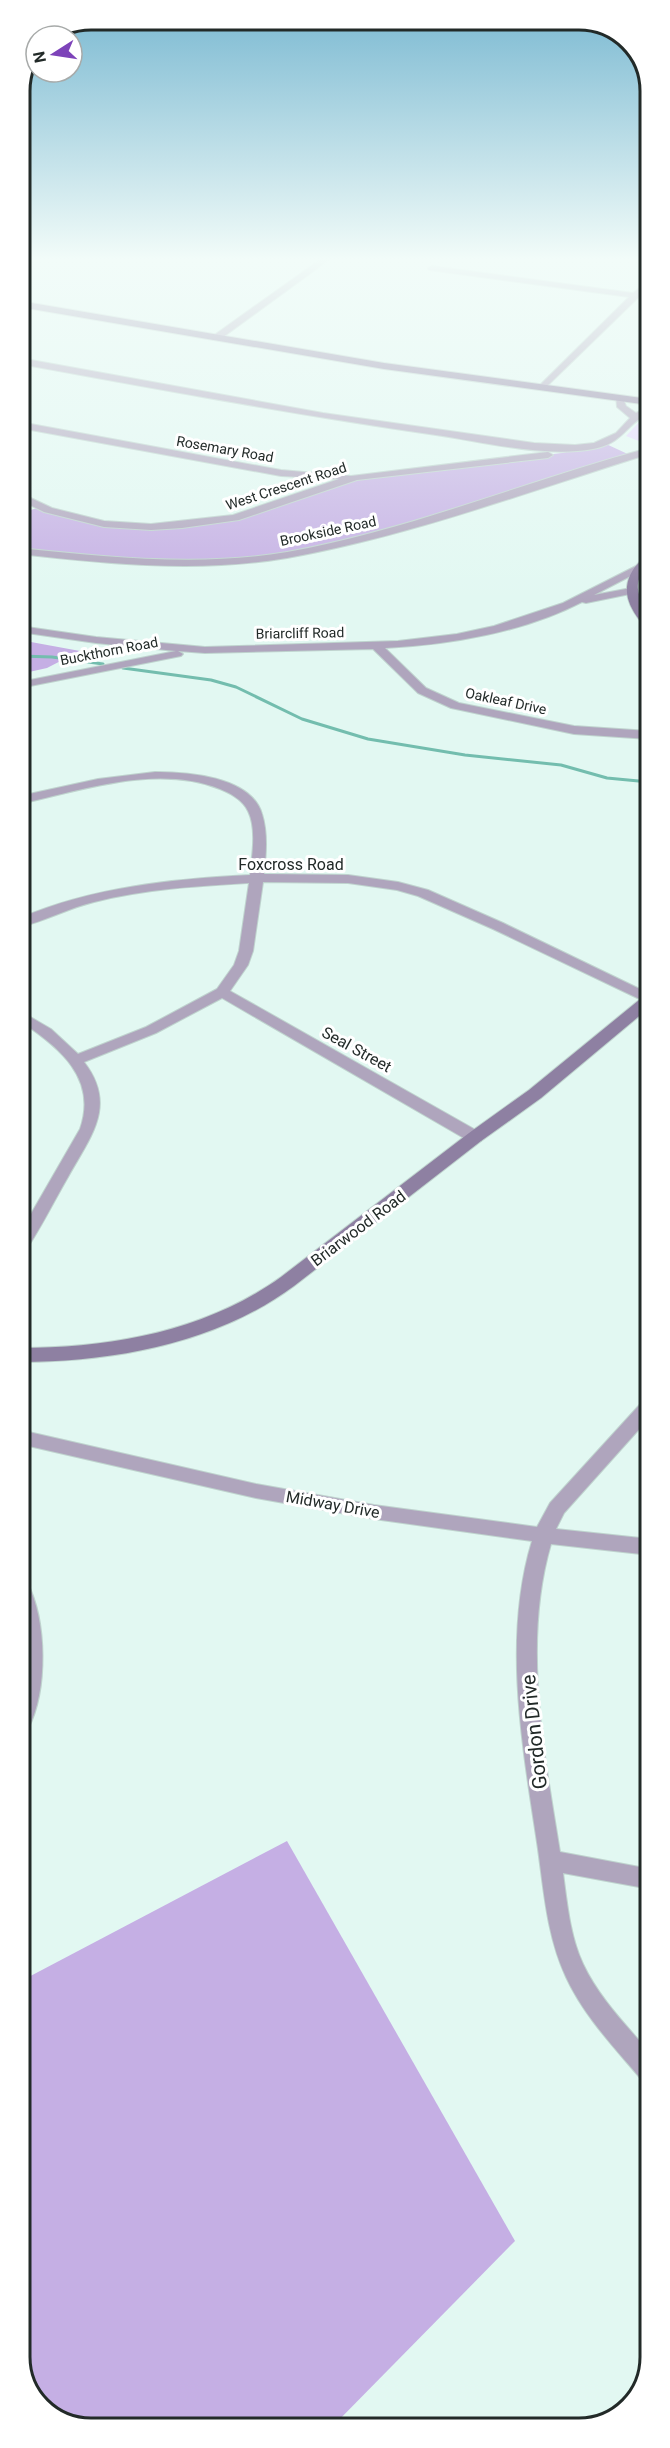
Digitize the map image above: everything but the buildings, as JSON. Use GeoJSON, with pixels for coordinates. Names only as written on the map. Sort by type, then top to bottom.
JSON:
{"type":"FeatureCollection","features":[{"type":"Feature","properties":{"kind":"main road"},"geometry":{"type":"LineString","coordinates":[[439,373],[640,401]]}},
{"type":"Feature","properties":{"kind":"main road"},"geometry":{"type":"LineString","coordinates":[[640,571],[632,584],[631,591],[636,608],[640,613]]}},
{"type":"Feature","properties":{"kind":"main road","name":"Briarwood Road"},"geometry":{"type":"LineString","coordinates":[[30,1355],[79,1353],[120,1347],[194,1328],[241,1310],[302,1270],[475,1137],[535,1094],[640,1006]]}},
{"type":"Feature","properties":{"kind":"street"},"geometry":{"type":"LineString","coordinates":[[87,373],[322,416],[518,445],[569,448]]}},
{"type":"Feature","properties":{"kind":"street"},"geometry":{"type":"LineString","coordinates":[[543,387],[556,373]]}},
{"type":"Feature","properties":{"kind":"street"},"geometry":{"type":"LineString","coordinates":[[619,398],[622,407],[634,416]]}},
{"type":"Feature","properties":{"kind":"street","name":"West Crescent Road"},"geometry":{"type":"LineString","coordinates":[[30,503],[104,524],[151,527],[235,518],[356,477],[562,453],[569,448],[604,443],[623,431],[634,416],[640,414]]}},
{"type":"Feature","properties":{"kind":"street","name":"Rosemary Road"},"geometry":{"type":"LineString","coordinates":[[30,427],[281,473],[356,477]]}},
{"type":"Feature","properties":{"kind":"street"},"geometry":{"type":"LineString","coordinates":[[604,443],[632,456]]}},
{"type":"Feature","properties":{"kind":"street","name":"Brookside Road"},"geometry":{"type":"LineString","coordinates":[[30,551],[77,557],[166,562],[224,561],[286,555],[388,532],[640,454]]}},
{"type":"Feature","properties":{"kind":"street"},"geometry":{"type":"LineString","coordinates":[[30,510],[41,507]]}},
{"type":"Feature","properties":{"kind":"street","name":"Briarcliff Road"},"geometry":{"type":"LineString","coordinates":[[596,595],[640,566]]}},
{"type":"Feature","properties":{"kind":"street","name":"Briarcliff Road"},"geometry":{"type":"LineString","coordinates":[[30,630],[96,640],[205,650],[377,646],[457,637],[497,629],[576,600],[631,591]]}},
{"type":"Feature","properties":{"kind":"street","name":"Briarcliff Road"},"geometry":{"type":"LineString","coordinates":[[596,595],[636,608]]}},
{"type":"Feature","properties":{"kind":"street","name":"Oakleaf Drive"},"geometry":{"type":"LineString","coordinates":[[377,646],[409,680],[431,696],[450,704],[524,721],[596,733],[617,736],[640,735]]}},
{"type":"Feature","properties":{"kind":"street","name":"Buckthorn Road"},"geometry":{"type":"LineString","coordinates":[[30,683],[205,650]]}},
{"type":"Feature","properties":{"kind":"street"},"geometry":{"type":"LineString","coordinates":[[30,798],[140,777],[184,776],[213,781],[242,796],[255,812],[258,842],[246,951],[241,965],[222,992],[151,1030],[75,1060]]}},
{"type":"Feature","properties":{"kind":"street","name":"Foxcross Road"},"geometry":{"type":"LineString","coordinates":[[30,918],[62,905],[108,893],[166,885],[255,878],[329,878],[389,885],[425,894],[519,935],[640,995]]}},
{"type":"Feature","properties":{"kind":"street","name":"Seal Street"},"geometry":{"type":"LineString","coordinates":[[222,992],[475,1137]]}},
{"type":"Feature","properties":{"kind":"street"},"geometry":{"type":"LineString","coordinates":[[30,1021],[48,1033],[75,1060],[88,1085],[92,1113],[77,1148],[30,1229]]}},
{"type":"Feature","properties":{"kind":"street","name":"Gordon Drive"},"geometry":{"type":"LineString","coordinates":[[640,1416],[557,1508],[542,1535],[527,1638],[527,1694],[533,1753],[564,1941],[574,1970],[597,2007],[640,2059]]}},
{"type":"Feature","properties":{"kind":"street","name":"Midway Drive"},"geometry":{"type":"LineString","coordinates":[[30,1439],[256,1491],[374,1512],[640,1546]]}},
{"type":"Feature","properties":{"kind":"street"},"geometry":{"type":"LineString","coordinates":[[30,1639],[32,1664],[30,1689]]}},
{"type":"Feature","properties":{"kind":"street"},"geometry":{"type":"LineString","coordinates":[[550,1860],[640,1877]]}},
{"type":"Feature","properties":{"kind":"shaded area"},"geometry":{"type":"Polygon","coordinates":[[[640,421],[640,441],[626,436],[640,421]]]}},
{"type":"Feature","properties":{"kind":"shaded area"},"geometry":{"type":"Polygon","coordinates":[[[604,443],[632,456],[394,531],[280,556],[244,560],[167,562],[90,558],[30,550],[30,510],[41,507],[104,524],[167,526],[217,521],[356,477],[562,453],[604,443]]]}},
{"type":"Feature","properties":{"kind":"shaded area"},"geometry":{"type":"Polygon","coordinates":[[[30,642],[80,651],[47,668],[30,672],[30,642]]]}},
{"type":"Feature","properties":{"kind":"shaded area"},"geometry":{"type":"Polygon","coordinates":[[[287,1841],[515,2241],[341,2418],[87,2418],[60,2410],[38,2388],[33,2377],[30,2357],[30,1976],[287,1841]]]}},
{"type":"Feature","properties":{"kind":"waterway"},"geometry":{"type":"LineString","coordinates":[[30,656],[103,664]]}},
{"type":"Feature","properties":{"kind":"waterway"},"geometry":{"type":"LineString","coordinates":[[123,668],[211,680],[236,687],[302,719],[368,739],[465,755],[561,765],[607,778],[640,781]]}}]}
